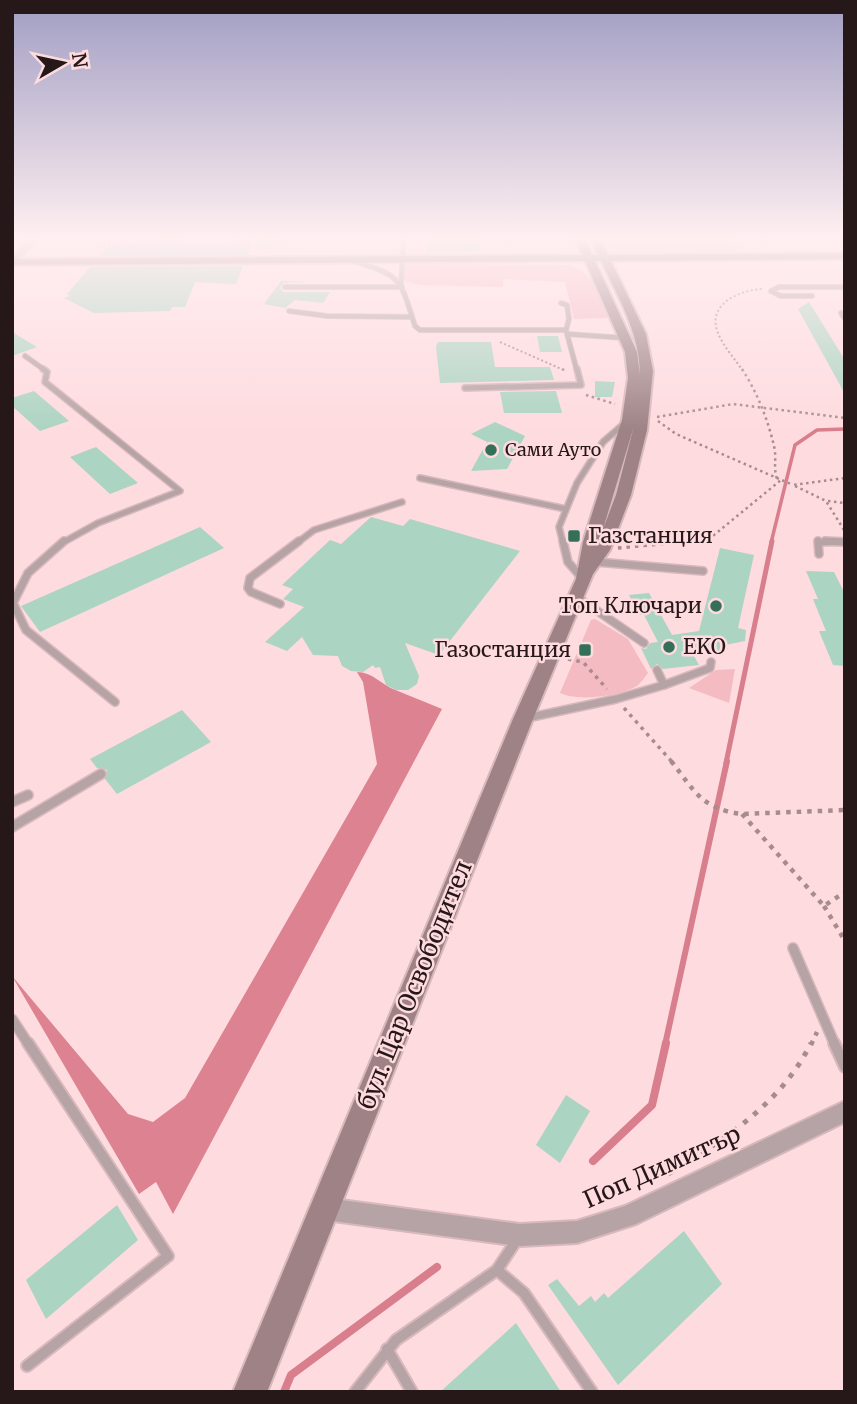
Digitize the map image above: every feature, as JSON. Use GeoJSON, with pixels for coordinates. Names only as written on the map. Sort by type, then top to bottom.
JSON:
{"type":"FeatureCollection","features":[{"type":"Feature","properties":{"kind":"main road","name":"бул. Цар Освободител"},"geometry":{"type":"LineString","coordinates":[[250,1392],[523,719],[584,579],[591,542],[629,416],[634,370],[631,352],[608,302]]}},
{"type":"Feature","properties":{"kind":"main road","name":"бул. Цар Освободител"},"geometry":{"type":"LineString","coordinates":[[584,579],[599,556],[615,520],[643,414],[646,391],[645,352],[625,302]]}},
{"type":"Feature","properties":{"kind":"street","name":"Поп Димитър"},"geometry":{"type":"LineString","coordinates":[[326,1209],[520,1235],[577,1232],[628,1216],[845,1111]]}},
{"type":"Feature","properties":{"kind":"lane"},"geometry":{"type":"LineString","coordinates":[[407,302],[419,330],[567,332],[625,338]]}},
{"type":"Feature","properties":{"kind":"lane"},"geometry":{"type":"LineString","coordinates":[[465,388],[581,385],[567,332],[569,319],[564,307]]}},
{"type":"Feature","properties":{"kind":"lane"},"geometry":{"type":"LineString","coordinates":[[289,312],[327,316],[412,317]]}},
{"type":"Feature","properties":{"kind":"lane"},"geometry":{"type":"LineString","coordinates":[[841,313],[845,320]]}},
{"type":"Feature","properties":{"kind":"lane"},"geometry":{"type":"LineString","coordinates":[[25,356],[47,372],[45,382],[180,491],[100,522],[57,546],[27,575],[13,603],[26,630],[115,702]]}},
{"type":"Feature","properties":{"kind":"lane"},"geometry":{"type":"LineString","coordinates":[[584,579],[568,562],[559,527],[598,448],[612,430],[629,416]]}},
{"type":"Feature","properties":{"kind":"lane"},"geometry":{"type":"LineString","coordinates":[[420,478],[566,509]]}},
{"type":"Feature","properties":{"kind":"lane"},"geometry":{"type":"LineString","coordinates":[[280,604],[251,592],[248,588],[250,578],[314,530],[402,502]]}},
{"type":"Feature","properties":{"kind":"lane"},"geometry":{"type":"LineString","coordinates":[[819,554],[818,541],[845,542]]}},
{"type":"Feature","properties":{"kind":"lane"},"geometry":{"type":"LineString","coordinates":[[599,556],[612,565],[703,571]]}},
{"type":"Feature","properties":{"kind":"lane"},"geometry":{"type":"LineString","coordinates":[[577,597],[645,643]]}},
{"type":"Feature","properties":{"kind":"lane"},"geometry":{"type":"LineString","coordinates":[[523,719],[616,699],[664,685],[710,668],[711,662]]}},
{"type":"Feature","properties":{"kind":"lane"},"geometry":{"type":"LineString","coordinates":[[657,670],[664,685]]}},
{"type":"Feature","properties":{"kind":"lane"},"geometry":{"type":"LineString","coordinates":[[12,827],[102,774]]}},
{"type":"Feature","properties":{"kind":"lane"},"geometry":{"type":"LineString","coordinates":[[12,802],[28,794]]}},
{"type":"Feature","properties":{"kind":"lane"},"geometry":{"type":"LineString","coordinates":[[793,948],[845,1067]]}},
{"type":"Feature","properties":{"kind":"lane"},"geometry":{"type":"LineString","coordinates":[[12,1019],[167,1256],[27,1366]]}},
{"type":"Feature","properties":{"kind":"lane"},"geometry":{"type":"LineString","coordinates":[[355,1392],[387,1349],[497,1270],[520,1235]]}},
{"type":"Feature","properties":{"kind":"lane"},"geometry":{"type":"LineString","coordinates":[[497,1270],[524,1293],[592,1392]]}},
{"type":"Feature","properties":{"kind":"lane"},"geometry":{"type":"LineString","coordinates":[[387,1349],[412,1392]]}},
{"type":"Feature","properties":{"kind":"path"},"geometry":{"type":"LineString","coordinates":[[725,302],[716,318],[718,332],[750,379],[775,449],[773,467],[780,480]]}},
{"type":"Feature","properties":{"kind":"path"},"geometry":{"type":"LineString","coordinates":[[476,330],[578,376]]}},
{"type":"Feature","properties":{"kind":"path"},"geometry":{"type":"LineString","coordinates":[[581,385],[584,395],[611,402],[629,416]]}},
{"type":"Feature","properties":{"kind":"path"},"geometry":{"type":"LineString","coordinates":[[845,418],[759,405],[724,404],[653,418],[676,434],[826,501],[845,503]]}},
{"type":"Feature","properties":{"kind":"path"},"geometry":{"type":"LineString","coordinates":[[793,485],[845,478]]}},
{"type":"Feature","properties":{"kind":"path"},"geometry":{"type":"LineString","coordinates":[[599,556],[707,538],[725,527],[780,480]]}},
{"type":"Feature","properties":{"kind":"path"},"geometry":{"type":"LineString","coordinates":[[826,501],[845,532]]}},
{"type":"Feature","properties":{"kind":"path"},"geometry":{"type":"LineString","coordinates":[[552,656],[583,662],[661,748],[703,802],[725,812],[742,814],[845,810]]}},
{"type":"Feature","properties":{"kind":"path"},"geometry":{"type":"LineString","coordinates":[[742,814],[824,906],[845,941]]}},
{"type":"Feature","properties":{"kind":"path"},"geometry":{"type":"LineString","coordinates":[[824,906],[845,892]]}},
{"type":"Feature","properties":{"kind":"path"},"geometry":{"type":"LineString","coordinates":[[656,1181],[700,1154],[761,1109],[796,1072],[823,1021]]}},
{"type":"Feature","properties":{"kind":"shaded area"},"geometry":{"type":"Polygon","coordinates":[[[570,302],[601,302],[608,318],[574,319],[570,302]]]}},
{"type":"Feature","properties":{"kind":"shaded area"},"geometry":{"type":"Polygon","coordinates":[[[595,619],[628,639],[648,673],[637,686],[610,695],[578,697],[560,693],[591,620],[595,619]]]}},
{"type":"Feature","properties":{"kind":"shaded area"},"geometry":{"type":"Polygon","coordinates":[[[735,669],[729,703],[689,688],[716,670],[735,669]]]}},
{"type":"Feature","properties":{"kind":"shaded area"},"geometry":{"type":"Polygon","coordinates":[[[357,672],[367,674],[393,689],[442,709],[173,1214],[156,1182],[139,1194],[12,976],[128,1114],[153,1122],[185,1098],[377,764],[363,682],[357,672]]]}},
{"type":"Feature","properties":{"kind":"building"},"geometry":{"type":"Polygon","coordinates":[[[71,302],[187,302],[185,307],[172,307],[170,311],[94,313],[71,302]]]}},
{"type":"Feature","properties":{"kind":"building"},"geometry":{"type":"Polygon","coordinates":[[[266,302],[293,302],[285,308],[264,304],[266,302]]]}},
{"type":"Feature","properties":{"kind":"building"},"geometry":{"type":"Polygon","coordinates":[[[809,302],[845,360],[845,394],[798,309],[809,302]]]}},
{"type":"Feature","properties":{"kind":"building"},"geometry":{"type":"Polygon","coordinates":[[[12,332],[37,347],[12,356],[12,332]]]}},
{"type":"Feature","properties":{"kind":"building"},"geometry":{"type":"Polygon","coordinates":[[[537,336],[558,336],[562,352],[540,352],[537,336]]]}},
{"type":"Feature","properties":{"kind":"building"},"geometry":{"type":"Polygon","coordinates":[[[438,342],[491,342],[495,367],[550,367],[554,380],[440,383],[436,347],[438,342]]]}},
{"type":"Feature","properties":{"kind":"building"},"geometry":{"type":"Polygon","coordinates":[[[595,381],[615,382],[612,397],[595,397],[595,381]]]}},
{"type":"Feature","properties":{"kind":"building"},"geometry":{"type":"Polygon","coordinates":[[[34,391],[69,421],[40,431],[12,406],[12,398],[34,391]]]}},
{"type":"Feature","properties":{"kind":"building"},"geometry":{"type":"Polygon","coordinates":[[[556,391],[562,413],[504,413],[500,392],[556,391]]]}},
{"type":"Feature","properties":{"kind":"building"},"geometry":{"type":"Polygon","coordinates":[[[495,422],[525,436],[507,469],[471,471],[487,442],[471,434],[495,422]]]}},
{"type":"Feature","properties":{"kind":"building"},"geometry":{"type":"Polygon","coordinates":[[[96,447],[138,483],[110,494],[70,457],[96,447]]]}},
{"type":"Feature","properties":{"kind":"building"},"geometry":{"type":"Polygon","coordinates":[[[371,517],[403,526],[410,519],[520,551],[439,655],[405,643],[419,676],[417,684],[408,690],[396,690],[386,685],[380,667],[375,668],[373,665],[363,672],[351,671],[342,666],[338,656],[313,655],[302,637],[287,651],[265,642],[304,607],[283,599],[293,589],[282,585],[330,540],[341,544],[371,517]]]}},
{"type":"Feature","properties":{"kind":"building"},"geometry":{"type":"Polygon","coordinates":[[[200,527],[224,548],[40,632],[21,606],[200,527]]]}},
{"type":"Feature","properties":{"kind":"building"},"geometry":{"type":"Polygon","coordinates":[[[720,548],[754,555],[738,628],[746,630],[745,641],[725,645],[728,649],[694,656],[699,665],[663,669],[657,664],[651,669],[641,648],[646,649],[650,643],[658,642],[644,615],[639,615],[629,595],[649,593],[672,635],[699,631],[720,548]]]}},
{"type":"Feature","properties":{"kind":"building"},"geometry":{"type":"Polygon","coordinates":[[[806,571],[834,572],[845,594],[845,666],[833,665],[819,631],[826,631],[813,599],[818,599],[806,571]]]}},
{"type":"Feature","properties":{"kind":"building"},"geometry":{"type":"Polygon","coordinates":[[[182,710],[211,742],[117,794],[105,779],[107,770],[97,768],[90,759],[182,710]]]}},
{"type":"Feature","properties":{"kind":"building"},"geometry":{"type":"Polygon","coordinates":[[[566,1095],[590,1111],[560,1163],[536,1145],[566,1095]]]}},
{"type":"Feature","properties":{"kind":"building"},"geometry":{"type":"Polygon","coordinates":[[[117,1205],[138,1240],[46,1319],[26,1280],[117,1205]]]}},
{"type":"Feature","properties":{"kind":"building"},"geometry":{"type":"Polygon","coordinates":[[[684,1231],[722,1284],[618,1385],[548,1285],[557,1279],[579,1306],[591,1296],[595,1302],[604,1293],[608,1298],[684,1231]]]}},
{"type":"Feature","properties":{"kind":"building"},"geometry":{"type":"Polygon","coordinates":[[[516,1323],[561,1392],[440,1392],[516,1323]]]}},
{"type":"Feature","properties":{"kind":"waterway"},"geometry":{"type":"LineString","coordinates":[[771,543],[795,445],[817,430],[845,429]]}},
{"type":"Feature","properties":{"kind":"waterway"},"geometry":{"type":"LineString","coordinates":[[726,763],[772,541]]}},
{"type":"Feature","properties":{"kind":"waterway"},"geometry":{"type":"LineString","coordinates":[[665,1045],[727,761]]}},
{"type":"Feature","properties":{"kind":"waterway"},"geometry":{"type":"LineString","coordinates":[[593,1161],[652,1105],[666,1043]]}},
{"type":"Feature","properties":{"kind":"waterway"},"geometry":{"type":"LineString","coordinates":[[284,1392],[291,1375],[437,1267]]}},
{"type":"Feature","properties":{"kind":"place","name":"Сами Ауто"},"geometry":{"type":"Point","coordinates":[491,450]}},
{"type":"Feature","properties":{"kind":"place","name":"Газстанция"},"geometry":{"type":"Point","coordinates":[574,536]}},
{"type":"Feature","properties":{"kind":"place","name":"Топ Ключари"},"geometry":{"type":"Point","coordinates":[716,606]}},
{"type":"Feature","properties":{"kind":"place","name":"EKO"},"geometry":{"type":"Point","coordinates":[669,647]}},
{"type":"Feature","properties":{"kind":"place","name":"Газoстанция"},"geometry":{"type":"Point","coordinates":[585,650]}}]}
